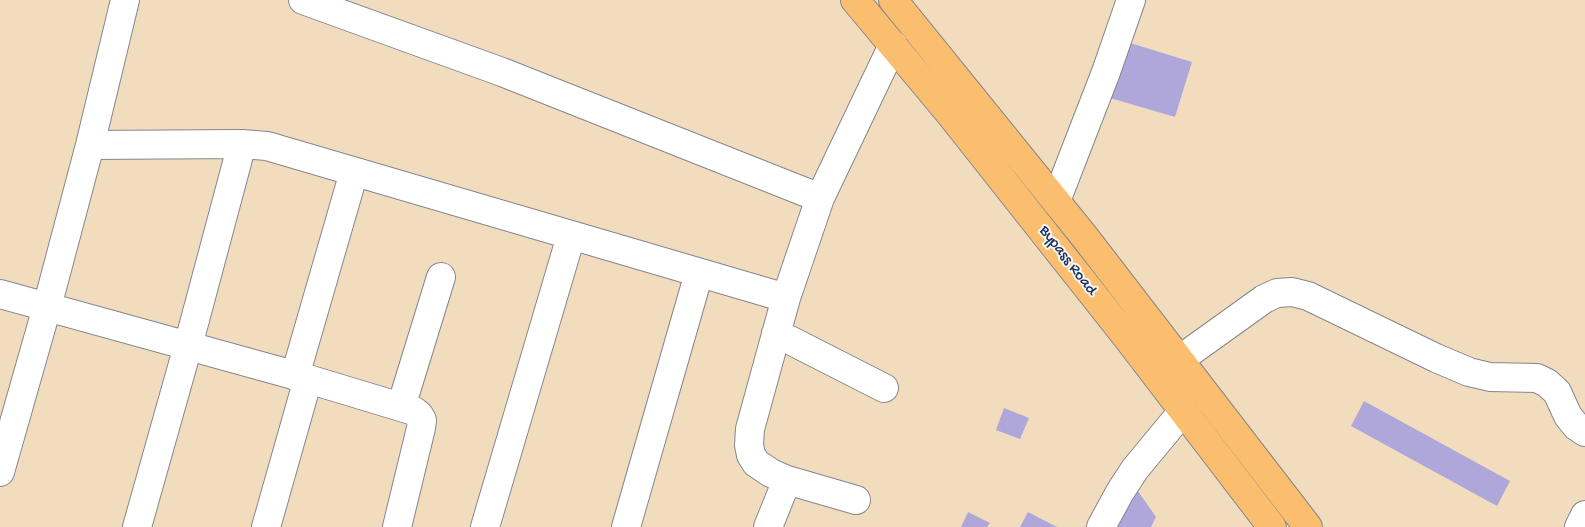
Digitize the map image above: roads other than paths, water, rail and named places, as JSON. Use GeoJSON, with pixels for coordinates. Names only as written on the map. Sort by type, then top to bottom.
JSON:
{"type":"FeatureCollection","features":[{"type":"Feature","properties":{"kind":"main road","name":"Bypass Road"},"geometry":{"type":"LineString","coordinates":[[855,0],[963,131],[1184,411],[1272,527]]}},
{"type":"Feature","properties":{"kind":"main road","name":"Bypass Road"},"geometry":{"type":"LineString","coordinates":[[893,0],[1056,201],[1308,527]]}},
{"type":"Feature","properties":{"kind":"street"},"geometry":{"type":"LineString","coordinates":[[0,472],[47,307],[90,145],[125,0]]}},
{"type":"Feature","properties":{"kind":"street"},"geometry":{"type":"LineString","coordinates":[[303,0],[502,72],[820,198]]}},
{"type":"Feature","properties":{"kind":"street"},"geometry":{"type":"LineString","coordinates":[[1056,201],[1106,72],[1131,0]]}},
{"type":"Feature","properties":{"kind":"street"},"geometry":{"type":"LineString","coordinates":[[856,500],[787,480],[770,473],[756,463],[751,455],[749,445],[750,429],[786,298],[820,198],[892,45]]}},
{"type":"Feature","properties":{"kind":"street"},"geometry":{"type":"LineString","coordinates":[[90,145],[242,144],[267,146],[786,298]]}},
{"type":"Feature","properties":{"kind":"street"},"geometry":{"type":"LineString","coordinates":[[137,527],[242,144]]}},
{"type":"Feature","properties":{"kind":"street"},"geometry":{"type":"LineString","coordinates":[[266,527],[301,378],[354,172]]}},
{"type":"Feature","properties":{"kind":"street"},"geometry":{"type":"LineString","coordinates":[[485,527],[571,236]]}},
{"type":"Feature","properties":{"kind":"street"},"geometry":{"type":"LineString","coordinates":[[626,527],[699,273]]}},
{"type":"Feature","properties":{"kind":"street"},"geometry":{"type":"LineString","coordinates":[[401,407],[441,277]]}},
{"type":"Feature","properties":{"kind":"street"},"geometry":{"type":"LineString","coordinates":[[1179,360],[1264,299],[1277,293],[1292,292],[1308,296],[1469,372],[1490,377],[1538,378],[1547,382],[1557,392],[1568,416],[1576,426],[1585,432]]}},
{"type":"Feature","properties":{"kind":"street"},"geometry":{"type":"LineString","coordinates":[[0,294],[414,411],[422,420],[421,428],[397,527]]}},
{"type":"Feature","properties":{"kind":"street"},"geometry":{"type":"LineString","coordinates":[[776,333],[884,388]]}},
{"type":"Feature","properties":{"kind":"street"},"geometry":{"type":"LineString","coordinates":[[1101,527],[1135,469],[1184,411]]}},
{"type":"Feature","properties":{"kind":"street"},"geometry":{"type":"LineString","coordinates":[[768,527],[787,480]]}},
{"type":"Feature","properties":{"kind":"street"},"geometry":{"type":"LineString","coordinates":[[1579,527],[1585,515]]}}]}
